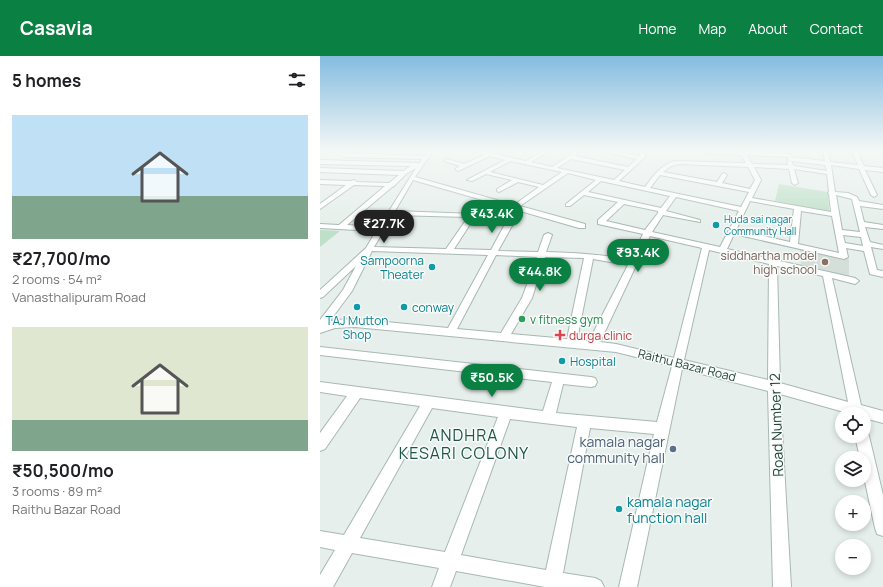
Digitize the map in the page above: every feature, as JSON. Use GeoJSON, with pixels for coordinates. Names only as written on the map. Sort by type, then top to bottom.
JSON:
{"type":"FeatureCollection","features":[{"type":"Feature","properties":{"kind":"street"},"geometry":{"type":"LineString","coordinates":[[322,204],[363,176]]}},
{"type":"Feature","properties":{"kind":"street"},"geometry":{"type":"LineString","coordinates":[[341,227],[401,176]]}},
{"type":"Feature","properties":{"kind":"street"},"geometry":{"type":"LineString","coordinates":[[470,180],[478,176]]}},
{"type":"Feature","properties":{"kind":"street"},"geometry":{"type":"LineString","coordinates":[[500,176],[545,187]]}},
{"type":"Feature","properties":{"kind":"street"},"geometry":{"type":"LineString","coordinates":[[515,207],[561,176]]}},
{"type":"Feature","properties":{"kind":"street"},"geometry":{"type":"LineString","coordinates":[[584,176],[743,210]]}},
{"type":"Feature","properties":{"kind":"street"},"geometry":{"type":"LineString","coordinates":[[614,182],[621,176]]}},
{"type":"Feature","properties":{"kind":"street"},"geometry":{"type":"LineString","coordinates":[[646,189],[657,176]]}},
{"type":"Feature","properties":{"kind":"street"},"geometry":{"type":"LineString","coordinates":[[688,176],[753,191]]}},
{"type":"Feature","properties":{"kind":"street"},"geometry":{"type":"LineString","coordinates":[[719,184],[724,176]]}},
{"type":"Feature","properties":{"kind":"street"},"geometry":{"type":"LineString","coordinates":[[722,250],[758,180],[756,176]]}},
{"type":"Feature","properties":{"kind":"street"},"geometry":{"type":"LineString","coordinates":[[793,176],[795,183]]}},
{"type":"Feature","properties":{"kind":"street"},"geometry":{"type":"LineString","coordinates":[[732,231],[844,257],[831,193],[830,176]]}},
{"type":"Feature","properties":{"kind":"street"},"geometry":{"type":"LineString","coordinates":[[866,176],[874,195]]}},
{"type":"Feature","properties":{"kind":"street"},"geometry":{"type":"LineString","coordinates":[[320,328],[347,291],[369,249],[412,178],[582,226]]}},
{"type":"Feature","properties":{"kind":"street"},"geometry":{"type":"LineString","coordinates":[[568,206],[600,179]]}},
{"type":"Feature","properties":{"kind":"street"},"geometry":{"type":"LineString","coordinates":[[499,190],[517,180]]}},
{"type":"Feature","properties":{"kind":"street"},"geometry":{"type":"LineString","coordinates":[[320,182],[407,186]]}},
{"type":"Feature","properties":{"kind":"street"},"geometry":{"type":"LineString","coordinates":[[584,193],[623,201],[698,221]]}},
{"type":"Feature","properties":{"kind":"street"},"geometry":{"type":"LineString","coordinates":[[831,193],[848,195],[855,198],[873,272],[883,274]]}},
{"type":"Feature","properties":{"kind":"street"},"geometry":{"type":"LineString","coordinates":[[593,345],[631,263],[647,233],[674,195]]}},
{"type":"Feature","properties":{"kind":"street"},"geometry":{"type":"LineString","coordinates":[[749,199],[835,215]]}},
{"type":"Feature","properties":{"kind":"street"},"geometry":{"type":"LineString","coordinates":[[623,201],[601,222],[855,281]]}},
{"type":"Feature","properties":{"kind":"street"},"geometry":{"type":"LineString","coordinates":[[856,204],[883,208]]}},
{"type":"Feature","properties":{"kind":"street"},"geometry":{"type":"LineString","coordinates":[[794,245],[798,207]]}},
{"type":"Feature","properties":{"kind":"street"},"geometry":{"type":"LineString","coordinates":[[391,212],[474,213],[448,252]]}},
{"type":"Feature","properties":{"kind":"street"},"geometry":{"type":"LineString","coordinates":[[451,331],[509,224]]}},
{"type":"Feature","properties":{"kind":"street"},"geometry":{"type":"LineString","coordinates":[[861,224],[883,227]]}},
{"type":"Feature","properties":{"kind":"street"},"geometry":{"type":"LineString","coordinates":[[320,226],[382,229]]}},
{"type":"Feature","properties":{"kind":"street"},"geometry":{"type":"LineString","coordinates":[[840,232],[864,235]]}},
{"type":"Feature","properties":{"kind":"street"},"geometry":{"type":"LineString","coordinates":[[504,336],[527,298],[548,235]]}},
{"type":"Feature","properties":{"kind":"street"},"geometry":{"type":"LineString","coordinates":[[842,245],[883,247]]}},
{"type":"Feature","properties":{"kind":"street"},"geometry":{"type":"LineString","coordinates":[[628,587],[662,429],[706,247]]}},
{"type":"Feature","properties":{"kind":"street"},"geometry":{"type":"LineString","coordinates":[[320,295],[369,249],[589,256],[609,258],[631,263]]}},
{"type":"Feature","properties":{"kind":"street"},"geometry":{"type":"LineString","coordinates":[[571,343],[589,256]]}},
{"type":"Feature","properties":{"kind":"street","name":"Road Number 12"},"geometry":{"type":"LineString","coordinates":[[773,262],[774,387],[782,587]]}},
{"type":"Feature","properties":{"kind":"street"},"geometry":{"type":"LineString","coordinates":[[826,275],[856,407]]}},
{"type":"Feature","properties":{"kind":"street"},"geometry":{"type":"LineString","coordinates":[[320,283],[331,284]]}},
{"type":"Feature","properties":{"kind":"street","name":"Raithu Bazar Road"},"geometry":{"type":"LineString","coordinates":[[320,328],[335,324],[355,323],[504,336],[616,348],[774,387],[840,407]]}},
{"type":"Feature","properties":{"kind":"street"},"geometry":{"type":"LineString","coordinates":[[320,351],[591,382]]}},
{"type":"Feature","properties":{"kind":"street"},"geometry":{"type":"LineString","coordinates":[[548,418],[559,378]]}},
{"type":"Feature","properties":{"kind":"street"},"geometry":{"type":"LineString","coordinates":[[320,387],[548,418],[662,429]]}},
{"type":"Feature","properties":{"kind":"street"},"geometry":{"type":"LineString","coordinates":[[320,444],[357,392]]}},
{"type":"Feature","properties":{"kind":"street"},"geometry":{"type":"LineString","coordinates":[[323,587],[429,402]]}},
{"type":"Feature","properties":{"kind":"street"},"geometry":{"type":"LineString","coordinates":[[440,587],[506,412]]}},
{"type":"Feature","properties":{"kind":"street","name":"Raithu Bazar Road"},"geometry":{"type":"LineString","coordinates":[[871,415],[883,417]]}},
{"type":"Feature","properties":{"kind":"street"},"geometry":{"type":"LineString","coordinates":[[553,579],[585,422]]}},
{"type":"Feature","properties":{"kind":"street"},"geometry":{"type":"LineString","coordinates":[[864,443],[883,528]]}},
{"type":"Feature","properties":{"kind":"street"},"geometry":{"type":"LineString","coordinates":[[320,539],[595,587]]}},
{"type":"Feature","properties":{"kind":"shaded area","name":"siddhartha model high school"},"geometry":{"type":"Polygon","coordinates":[[[800,248],[849,259],[849,277],[801,265],[800,248]]]}},
{"type":"Feature","properties":{"kind":"green space"},"geometry":{"type":"Polygon","coordinates":[[[779,184],[828,192],[829,211],[775,201],[779,184]]]}},
{"type":"Feature","properties":{"kind":"green space"},"geometry":{"type":"Polygon","coordinates":[[[320,230],[340,231],[320,247],[320,230]]]}},
{"type":"Feature","properties":{"kind":"place","name":"Huda sai nagar Community Hall"},"geometry":{"type":"Point","coordinates":[716,225]}},
{"type":"Feature","properties":{"kind":"place","name":"siddhartha model high school"},"geometry":{"type":"Point","coordinates":[825,262]}},
{"type":"Feature","properties":{"kind":"place","name":"Sampoorna Theater"},"geometry":{"type":"Point","coordinates":[432,267]}},
{"type":"Feature","properties":{"kind":"place","name":"TAJ Mutton Shop"},"geometry":{"type":"Point","coordinates":[357,307]}},
{"type":"Feature","properties":{"kind":"place","name":"conway"},"geometry":{"type":"Point","coordinates":[404,307]}},
{"type":"Feature","properties":{"kind":"place","name":"v fitness gym"},"geometry":{"type":"Point","coordinates":[522,319]}},
{"type":"Feature","properties":{"kind":"place","name":"durga clinic"},"geometry":{"type":"Point","coordinates":[560,335]}},
{"type":"Feature","properties":{"kind":"place","name":"Hospital"},"geometry":{"type":"Point","coordinates":[562,361]}},
{"type":"Feature","properties":{"kind":"place","name":"kamala nagar community hall"},"geometry":{"type":"Point","coordinates":[673,449]}},
{"type":"Feature","properties":{"kind":"place","name":"kamala nagar function hall"},"geometry":{"type":"Point","coordinates":[619,509]}},
{"type":"Feature","properties":{"kind":"district","name":"ANDHRA KESARI COLONY"},"geometry":{"type":"Point","coordinates":[464,444]}}]}
